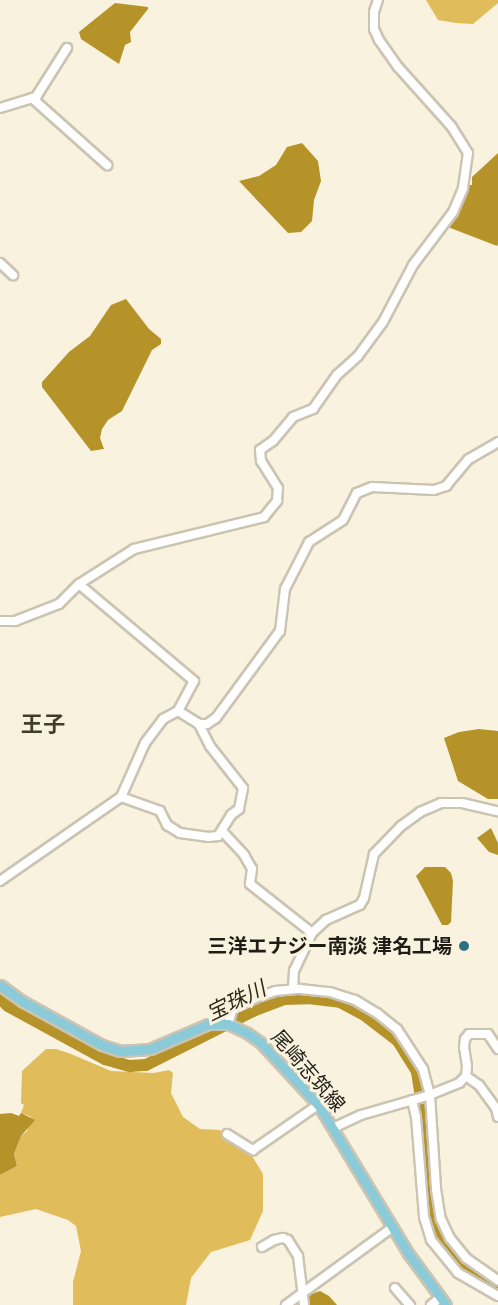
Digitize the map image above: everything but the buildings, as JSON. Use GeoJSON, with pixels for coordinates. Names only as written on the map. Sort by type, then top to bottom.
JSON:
{"type":"FeatureCollection","features":[{"type":"Feature","properties":{"kind":"main road"},"geometry":{"type":"LineString","coordinates":[[0,985],[22,1001],[102,1044],[120,1051],[150,1049],[196,1026],[228,1022]]}},
{"type":"Feature","properties":{"kind":"main road","name":"尾崎志筑線"},"geometry":{"type":"LineString","coordinates":[[228,1022],[260,1042],[318,1105],[393,1227],[443,1301]]}},
{"type":"Feature","properties":{"kind":"street"},"geometry":{"type":"LineString","coordinates":[[0,621],[15,621],[59,604],[79,584],[144,545],[264,517],[277,501],[278,488],[261,460],[260,450],[273,441],[293,417],[313,408],[337,375],[358,357],[383,322],[413,265],[453,212],[463,188],[468,153],[451,126],[398,67],[379,40],[375,29],[378,0]]}},
{"type":"Feature","properties":{"kind":"street"},"geometry":{"type":"LineString","coordinates":[[0,108],[36,97],[67,48]]}},
{"type":"Feature","properties":{"kind":"street"},"geometry":{"type":"LineString","coordinates":[[32,98],[107,165]]}},
{"type":"Feature","properties":{"kind":"street"},"geometry":{"type":"LineString","coordinates":[[0,263],[13,275]]}},
{"type":"Feature","properties":{"kind":"street"},"geometry":{"type":"LineString","coordinates":[[199,724],[207,724],[216,718],[280,631],[285,589],[309,542],[343,520],[357,493],[372,487],[395,490],[446,486],[469,459],[498,442]]}},
{"type":"Feature","properties":{"kind":"street"},"geometry":{"type":"LineString","coordinates":[[0,881],[121,796],[145,743],[164,719],[178,711],[194,681],[79,584]]}},
{"type":"Feature","properties":{"kind":"street"},"geometry":{"type":"LineString","coordinates":[[121,796],[160,812],[167,825],[180,833],[209,837],[218,836],[231,815],[239,809],[243,788],[210,746],[199,724],[178,711]]}},
{"type":"Feature","properties":{"kind":"street"},"geometry":{"type":"LineString","coordinates":[[293,989],[294,971],[312,933],[326,920],[360,905],[364,898],[374,854],[380,845],[420,812],[450,801],[498,811]]}},
{"type":"Feature","properties":{"kind":"street"},"geometry":{"type":"LineString","coordinates":[[222,831],[244,855],[252,869],[250,884],[312,933]]}},
{"type":"Feature","properties":{"kind":"street"},"geometry":{"type":"LineString","coordinates":[[228,1022],[233,1008],[255,998],[293,989],[335,993],[377,1013],[397,1029],[423,1069],[429,1096],[439,1209],[450,1238],[466,1258],[498,1280]]}},
{"type":"Feature","properties":{"kind":"street"},"geometry":{"type":"LineString","coordinates":[[333,1128],[361,1115],[429,1096],[459,1083],[466,1076],[465,1039],[476,1033],[491,1036],[498,1049]]}},
{"type":"Feature","properties":{"kind":"street"},"geometry":{"type":"LineString","coordinates":[[466,1076],[479,1085],[496,1108],[498,1117]]}},
{"type":"Feature","properties":{"kind":"street"},"geometry":{"type":"LineString","coordinates":[[414,1100],[424,1217],[431,1240],[459,1273],[498,1296]]}},
{"type":"Feature","properties":{"kind":"street"},"geometry":{"type":"LineString","coordinates":[[227,1134],[253,1150],[318,1105]]}},
{"type":"Feature","properties":{"kind":"street"},"geometry":{"type":"LineString","coordinates":[[419,1158],[433,1148]]}},
{"type":"Feature","properties":{"kind":"street"},"geometry":{"type":"LineString","coordinates":[[286,1305],[393,1227]]}},
{"type":"Feature","properties":{"kind":"street"},"geometry":{"type":"LineString","coordinates":[[262,1247],[274,1240],[283,1238],[288,1240],[298,1256],[304,1305]]}},
{"type":"Feature","properties":{"kind":"street"},"geometry":{"type":"LineString","coordinates":[[395,1288],[410,1305]]}},
{"type":"Feature","properties":{"kind":"street"},"geometry":{"type":"LineString","coordinates":[[431,1305],[443,1301]]}},
{"type":"Feature","properties":{"kind":"shaded area"},"geometry":{"type":"Polygon","coordinates":[[[426,0],[498,0],[498,3],[473,24],[438,20],[426,0]]]}},
{"type":"Feature","properties":{"kind":"shaded area"},"geometry":{"type":"Polygon","coordinates":[[[115,3],[148,7],[130,32],[131,42],[125,45],[119,64],[81,39],[79,32],[115,3]]]}},
{"type":"Feature","properties":{"kind":"shaded area"},"geometry":{"type":"Polygon","coordinates":[[[302,143],[318,161],[321,181],[314,200],[312,221],[301,232],[288,233],[239,181],[259,176],[276,165],[287,147],[302,143]]]}},
{"type":"Feature","properties":{"kind":"shaded area"},"geometry":{"type":"Polygon","coordinates":[[[498,153],[497,246],[448,227],[466,185],[472,185],[472,177],[498,153]]]}},
{"type":"Feature","properties":{"kind":"shaded area"},"geometry":{"type":"Polygon","coordinates":[[[126,299],[149,329],[161,339],[161,344],[152,350],[122,411],[108,420],[102,429],[100,438],[104,449],[91,451],[42,387],[42,382],[69,352],[90,336],[111,305],[126,299]]]}},
{"type":"Feature","properties":{"kind":"shaded area"},"geometry":{"type":"Polygon","coordinates":[[[479,729],[498,731],[498,799],[488,799],[458,781],[444,738],[459,732],[479,729]]]}},
{"type":"Feature","properties":{"kind":"shaded area"},"geometry":{"type":"Polygon","coordinates":[[[491,828],[498,843],[498,855],[489,852],[477,838],[491,828]]]}},
{"type":"Feature","properties":{"kind":"shaded area"},"geometry":{"type":"Polygon","coordinates":[[[425,867],[445,867],[451,873],[453,881],[451,922],[448,925],[442,925],[416,876],[425,867]]]}},
{"type":"Feature","properties":{"kind":"shaded area"},"geometry":{"type":"Polygon","coordinates":[[[46,1049],[56,1049],[71,1054],[111,1071],[154,1073],[169,1070],[173,1073],[171,1093],[183,1117],[200,1129],[220,1130],[230,1142],[252,1156],[263,1174],[263,1211],[250,1240],[211,1252],[191,1278],[186,1305],[73,1305],[73,1282],[81,1251],[76,1226],[68,1220],[36,1209],[0,1217],[0,1175],[17,1166],[14,1154],[21,1136],[27,1131],[31,1117],[21,1113],[24,1105],[21,1103],[22,1071],[46,1049]]]}},
{"type":"Feature","properties":{"kind":"shaded area"},"geometry":{"type":"Polygon","coordinates":[[[11,1113],[19,1116],[21,1113],[35,1120],[21,1136],[14,1154],[17,1166],[0,1175],[0,1114],[11,1113]]]}},
{"type":"Feature","properties":{"kind":"shaded area"},"geometry":{"type":"Polygon","coordinates":[[[320,1291],[329,1296],[337,1305],[307,1305],[306,1296],[320,1291]]]}},
{"type":"Feature","properties":{"kind":"waterway","name":"宝珠川"},"geometry":{"type":"LineString","coordinates":[[0,998],[8,1006],[105,1059],[130,1066],[146,1065],[253,1011],[284,999],[308,998],[340,1002],[363,1014],[398,1041],[417,1072],[424,1116],[432,1207],[438,1233],[461,1265],[498,1288]]}},
{"type":"Feature","properties":{"kind":"place","name":"三洋エナジー南淡 津名工場"},"geometry":{"type":"Point","coordinates":[464,946]}},
{"type":"Feature","properties":{"kind":"district","name":"王子"},"geometry":{"type":"Point","coordinates":[43,725]}}]}
